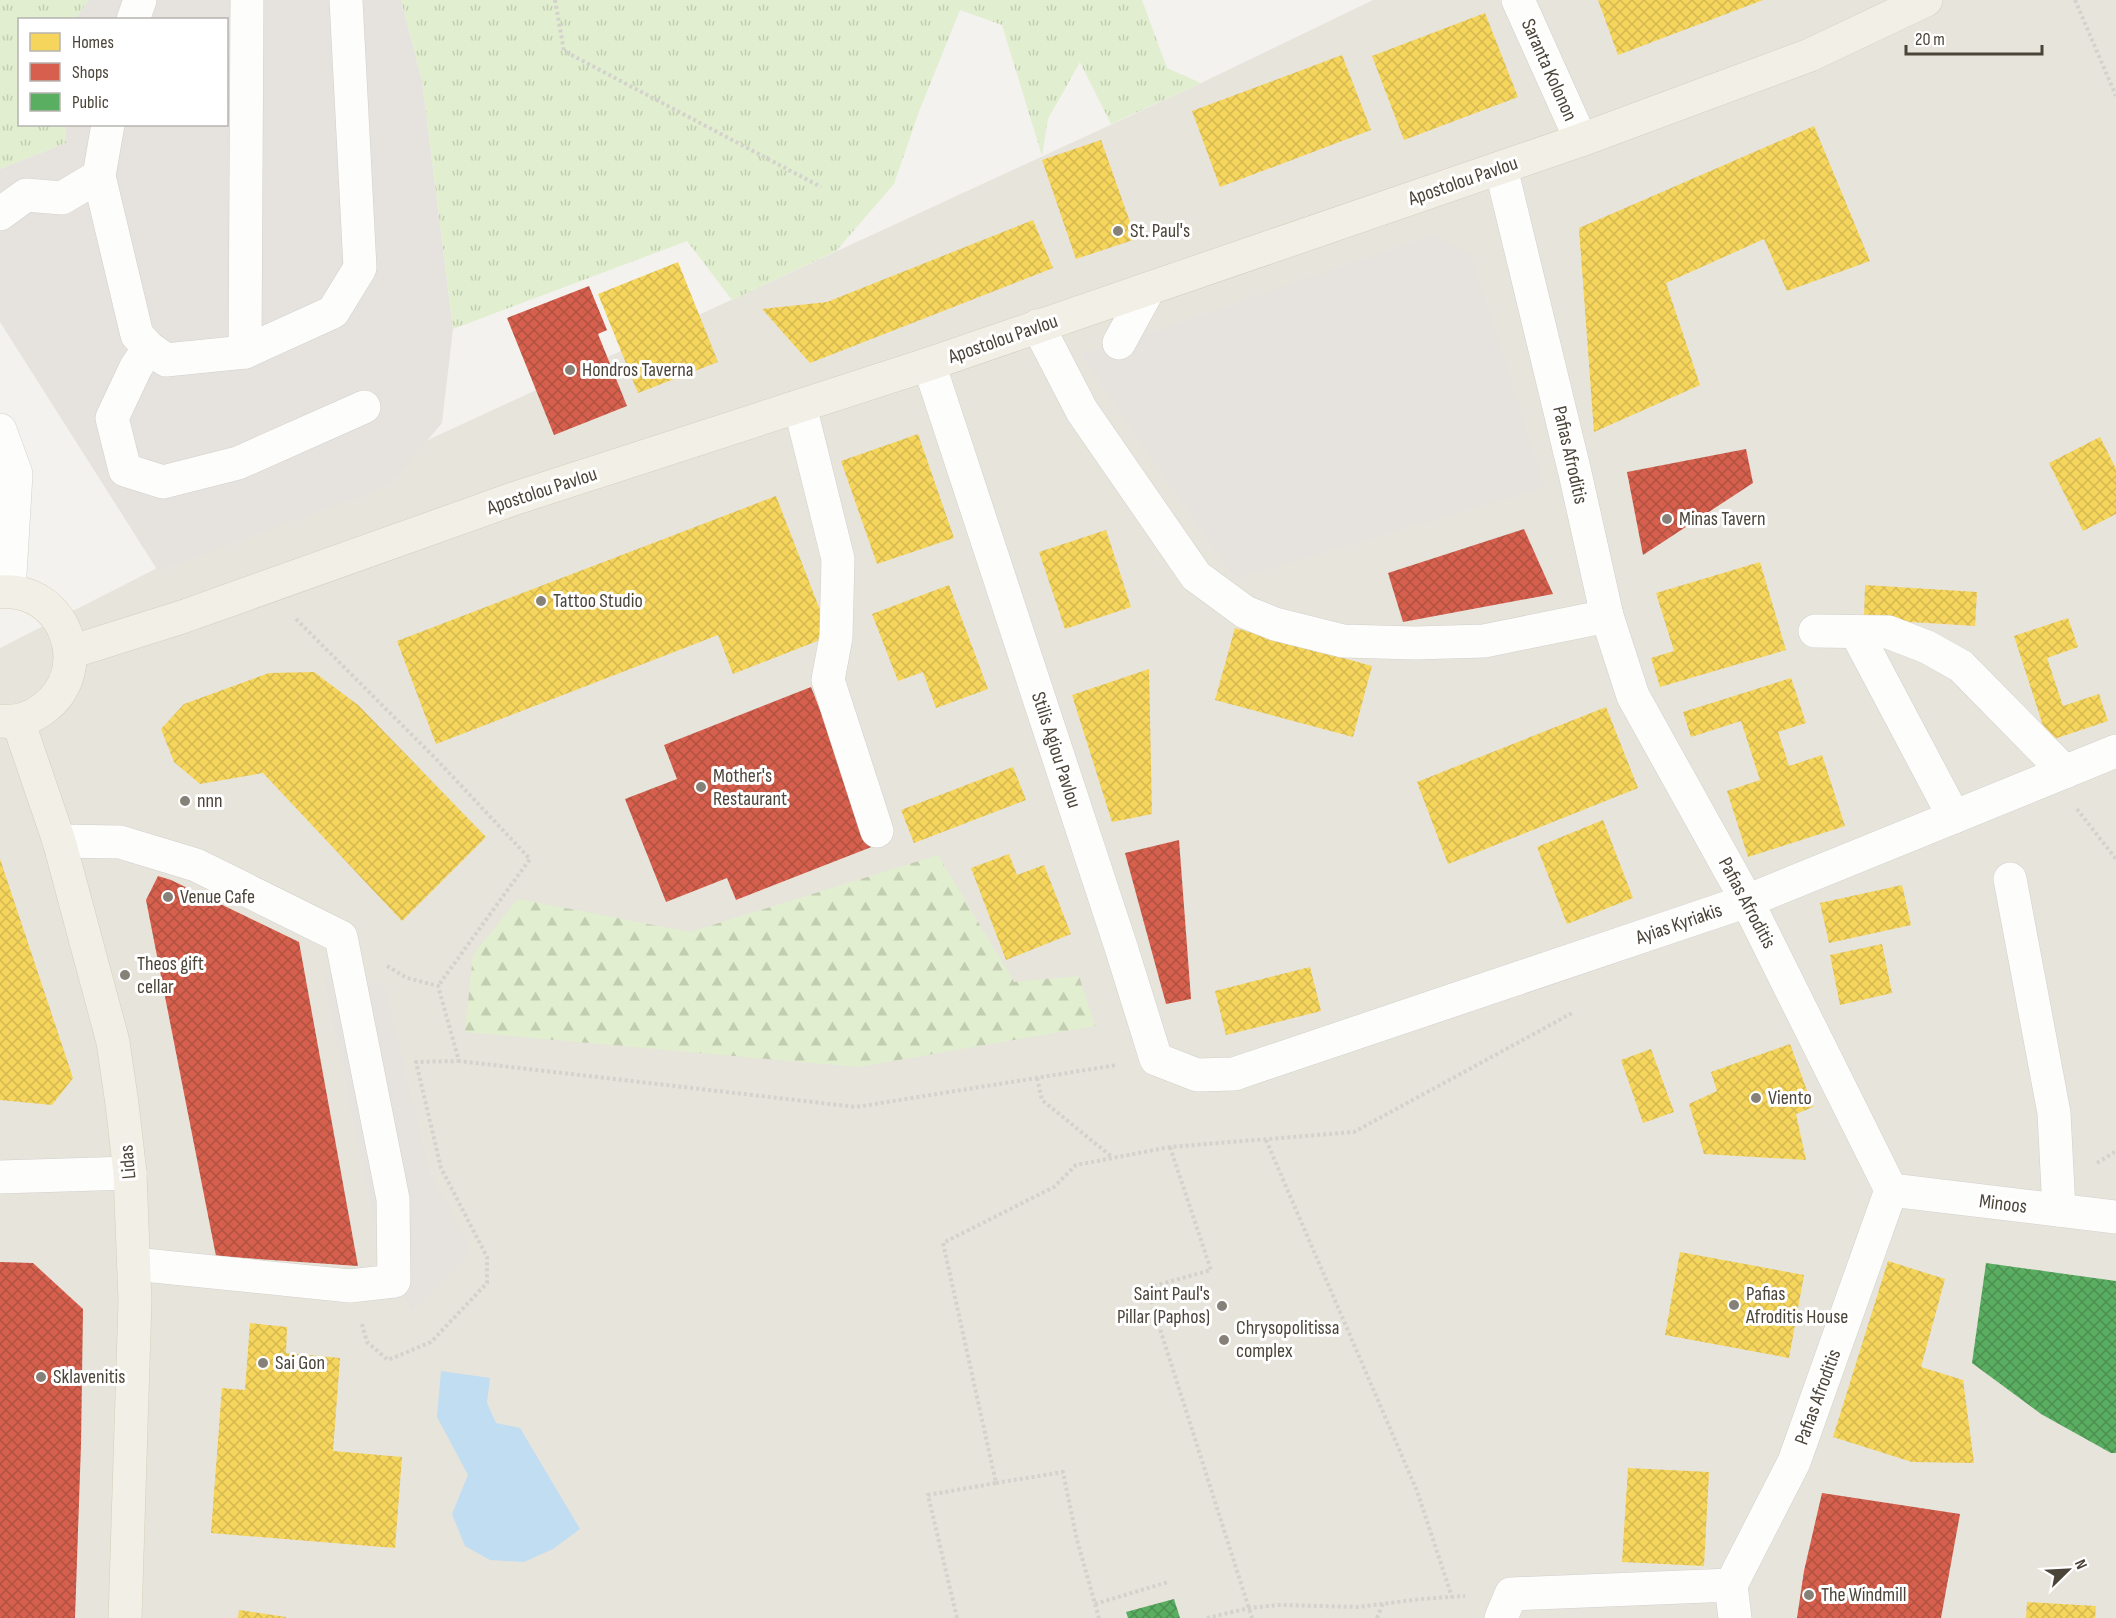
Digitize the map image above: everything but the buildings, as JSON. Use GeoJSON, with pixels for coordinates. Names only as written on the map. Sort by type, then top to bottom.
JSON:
{"type":"FeatureCollection","features":[{"type":"Feature","properties":{"kind":"main road","name":"Apostolou Pavlou"},"geometry":{"type":"LineString","coordinates":[[71,652],[269,586],[516,498],[929,364],[1148,290],[1581,140],[1810,55],[1926,0]]}},
{"type":"Feature","properties":{"kind":"main road","name":"Lidas"},"geometry":{"type":"LineString","coordinates":[[4,591],[27,595],[44,604],[58,617],[67,634],[71,652],[69,671],[63,689],[51,704],[36,714],[9,721],[59,841],[113,1042],[130,1173],[135,1301],[125,1618]]}},
{"type":"Feature","properties":{"kind":"street"},"geometry":{"type":"LineString","coordinates":[[134,18],[140,0]]}},
{"type":"Feature","properties":{"kind":"street"},"geometry":{"type":"LineString","coordinates":[[245,352],[247,0]]}},
{"type":"Feature","properties":{"kind":"street"},"geometry":{"type":"LineString","coordinates":[[108,126],[99,176],[137,335],[149,348],[166,360],[245,352],[333,312],[360,268],[346,0]]}},
{"type":"Feature","properties":{"kind":"street","name":"Saranta Kolonon"},"geometry":{"type":"LineString","coordinates":[[1518,0],[1581,140]]}},
{"type":"Feature","properties":{"kind":"street","name":"Pafias Afroditis"},"geometry":{"type":"LineString","coordinates":[[1501,168],[1607,616],[1633,696],[1747,901],[1891,1190],[1794,1462],[1731,1585]]}},
{"type":"Feature","properties":{"kind":"street"},"geometry":{"type":"LineString","coordinates":[[0,214],[26,195],[62,198],[99,176]]}},
{"type":"Feature","properties":{"kind":"street"},"geometry":{"type":"LineString","coordinates":[[1119,343],[1148,290]]}},
{"type":"Feature","properties":{"kind":"street"},"geometry":{"type":"LineString","coordinates":[[1038,326],[1082,411],[1196,576],[1245,612],[1275,624],[1343,641],[1415,643],[1484,641],[1607,616]]}},
{"type":"Feature","properties":{"kind":"street"},"geometry":{"type":"LineString","coordinates":[[149,348],[136,367],[112,418],[125,470],[163,482],[237,463],[364,407]]}},
{"type":"Feature","properties":{"kind":"street","name":"Stilis Agiou Pavlou"},"geometry":{"type":"LineString","coordinates":[[929,364],[1156,1059]]}},
{"type":"Feature","properties":{"kind":"street"},"geometry":{"type":"LineString","coordinates":[[800,406],[838,559],[836,637],[828,680],[877,831]]}},
{"type":"Feature","properties":{"kind":"street"},"geometry":{"type":"LineString","coordinates":[[0,430],[16,474],[4,591]]}},
{"type":"Feature","properties":{"kind":"street"},"geometry":{"type":"LineString","coordinates":[[1815,632],[1888,632],[1927,647],[1961,666],[2059,775]]}},
{"type":"Feature","properties":{"kind":"street"},"geometry":{"type":"LineString","coordinates":[[1856,632],[1954,817]]}},
{"type":"Feature","properties":{"kind":"street","name":"Ayias Kyriakis"},"geometry":{"type":"LineString","coordinates":[[1156,1059],[1197,1075],[1234,1074],[1747,901],[2116,752]]}},
{"type":"Feature","properties":{"kind":"street"},"geometry":{"type":"LineString","coordinates":[[59,841],[120,842],[196,865],[341,938],[393,1199],[394,1281],[350,1286],[134,1264]]}},
{"type":"Feature","properties":{"kind":"street"},"geometry":{"type":"LineString","coordinates":[[2010,879],[2054,1113],[2059,1210]]}},
{"type":"Feature","properties":{"kind":"street"},"geometry":{"type":"LineString","coordinates":[[0,1177],[130,1173]]}},
{"type":"Feature","properties":{"kind":"street","name":"Minoos"},"geometry":{"type":"LineString","coordinates":[[1891,1190],[2116,1217]]}},
{"type":"Feature","properties":{"kind":"street"},"geometry":{"type":"LineString","coordinates":[[1502,1618],[1511,1594],[1731,1585],[1735,1618]]}},
{"type":"Feature","properties":{"kind":"path"},"geometry":{"type":"LineString","coordinates":[[555,0],[564,51],[821,187]]}},
{"type":"Feature","properties":{"kind":"path"},"geometry":{"type":"LineString","coordinates":[[2075,0],[2116,96]]}},
{"type":"Feature","properties":{"kind":"path"},"geometry":{"type":"LineString","coordinates":[[269,586],[303,628],[437,760],[530,859],[438,986]]}},
{"type":"Feature","properties":{"kind":"path"},"geometry":{"type":"LineString","coordinates":[[2059,775],[2116,859]]}},
{"type":"Feature","properties":{"kind":"path"},"geometry":{"type":"LineString","coordinates":[[341,938],[407,978],[438,986]]}},
{"type":"Feature","properties":{"kind":"path"},"geometry":{"type":"LineString","coordinates":[[438,986],[459,1061],[856,1107],[1156,1059]]}},
{"type":"Feature","properties":{"kind":"path"},"geometry":{"type":"LineString","coordinates":[[996,1483],[943,1243],[1054,1187],[1076,1165],[1170,1147],[1354,1132],[1574,1012]]}},
{"type":"Feature","properties":{"kind":"path"},"geometry":{"type":"LineString","coordinates":[[1037,1078],[1042,1100],[1113,1158]]}},
{"type":"Feature","properties":{"kind":"path"},"geometry":{"type":"LineString","coordinates":[[1266,1139],[1417,1491],[1452,1597]]}},
{"type":"Feature","properties":{"kind":"path"},"geometry":{"type":"LineString","coordinates":[[1170,1147],[1211,1270],[1148,1288],[1252,1618]]}},
{"type":"Feature","properties":{"kind":"path"},"geometry":{"type":"LineString","coordinates":[[957,1618],[928,1495],[1063,1472],[1077,1540],[1099,1618]]}},
{"type":"Feature","properties":{"kind":"path"},"geometry":{"type":"LineString","coordinates":[[1095,1604],[1168,1582]]}},
{"type":"Feature","properties":{"kind":"path"},"geometry":{"type":"LineString","coordinates":[[1207,1618],[1249,1608],[1280,1605],[1358,1607],[1421,1599]]}},
{"type":"Feature","properties":{"kind":"path"},"geometry":{"type":"LineString","coordinates":[[1377,1618],[1383,1603]]}},
{"type":"Feature","properties":{"kind":"shaded area"},"geometry":{"type":"Polygon","coordinates":[[[89,0],[401,0],[422,81],[453,329],[442,423],[389,486],[158,571],[0,322],[0,169],[66,143],[66,126],[228,126],[228,18],[76,18],[89,0]]]}},
{"type":"Feature","properties":{"kind":"shaded area"},"geometry":{"type":"Polygon","coordinates":[[[1373,0],[2116,0],[2116,1618],[0,1618],[0,648],[224,534],[1201,83],[1373,0]]]}},
{"type":"Feature","properties":{"kind":"shaded area"},"geometry":{"type":"Polygon","coordinates":[[[1433,235],[1471,253],[1545,487],[1235,579],[1080,354],[1119,343],[1433,235]]]}},
{"type":"Feature","properties":{"kind":"shaded area"},"geometry":{"type":"Polygon","coordinates":[[[324,977],[384,984],[430,1173],[471,1252],[411,1311],[379,1247],[324,977]]]}},
{"type":"Feature","properties":{"kind":"green space"},"geometry":{"type":"Polygon","coordinates":[[[0,0],[89,0],[76,18],[18,18],[18,126],[66,126],[66,143],[0,169],[0,0]]]}},
{"type":"Feature","properties":{"kind":"green space"},"geometry":{"type":"Polygon","coordinates":[[[401,0],[1142,0],[1167,68],[1201,83],[1111,124],[1080,62],[1048,119],[1042,156],[1002,25],[960,10],[920,109],[894,184],[836,251],[732,300],[687,241],[453,329],[422,81],[401,0]]]}},
{"type":"Feature","properties":{"kind":"green space"},"geometry":{"type":"Polygon","coordinates":[[[938,855],[1014,982],[1079,976],[1095,1026],[858,1067],[465,1032],[473,955],[518,899],[690,932],[938,855]]]}},
{"type":"Feature","properties":{"kind":"water"},"geometry":{"type":"Polygon","coordinates":[[[441,1371],[490,1378],[487,1403],[496,1423],[520,1428],[580,1529],[553,1549],[524,1562],[490,1560],[465,1546],[452,1514],[468,1475],[437,1417],[441,1371]]]}},
{"type":"Feature","properties":{"kind":"place","name":"St. Paul's"},"geometry":{"type":"Point","coordinates":[1118,231]}},
{"type":"Feature","properties":{"kind":"place","name":"Hondros Taverna"},"geometry":{"type":"Point","coordinates":[570,370]}},
{"type":"Feature","properties":{"kind":"place","name":"Minas Tavern"},"geometry":{"type":"Point","coordinates":[1667,519]}},
{"type":"Feature","properties":{"kind":"place","name":"Tattoo Studio"},"geometry":{"type":"Point","coordinates":[541,601]}},
{"type":"Feature","properties":{"kind":"place","name":"Mother's Restaurant"},"geometry":{"type":"Point","coordinates":[701,787]}},
{"type":"Feature","properties":{"kind":"place","name":"nnn"},"geometry":{"type":"Point","coordinates":[185,801]}},
{"type":"Feature","properties":{"kind":"place","name":"Venue Cafe"},"geometry":{"type":"Point","coordinates":[168,897]}},
{"type":"Feature","properties":{"kind":"place","name":"Theos gift cellar"},"geometry":{"type":"Point","coordinates":[125,975]}},
{"type":"Feature","properties":{"kind":"place","name":"Viento"},"geometry":{"type":"Point","coordinates":[1756,1098]}},
{"type":"Feature","properties":{"kind":"place","name":"Pafias Afroditis House"},"geometry":{"type":"Point","coordinates":[1734,1305]}},
{"type":"Feature","properties":{"kind":"place","name":"Saint Paul's Pillar (Paphos)"},"geometry":{"type":"Point","coordinates":[1222,1306]}},
{"type":"Feature","properties":{"kind":"place","name":"Chrysopolitissa complex"},"geometry":{"type":"Point","coordinates":[1224,1340]}},
{"type":"Feature","properties":{"kind":"place","name":"Sai Gon"},"geometry":{"type":"Point","coordinates":[263,1363]}},
{"type":"Feature","properties":{"kind":"place","name":"Sklavenitis"},"geometry":{"type":"Point","coordinates":[41,1377]}},
{"type":"Feature","properties":{"kind":"place","name":"The Windmill"},"geometry":{"type":"Point","coordinates":[1809,1595]}}]}
